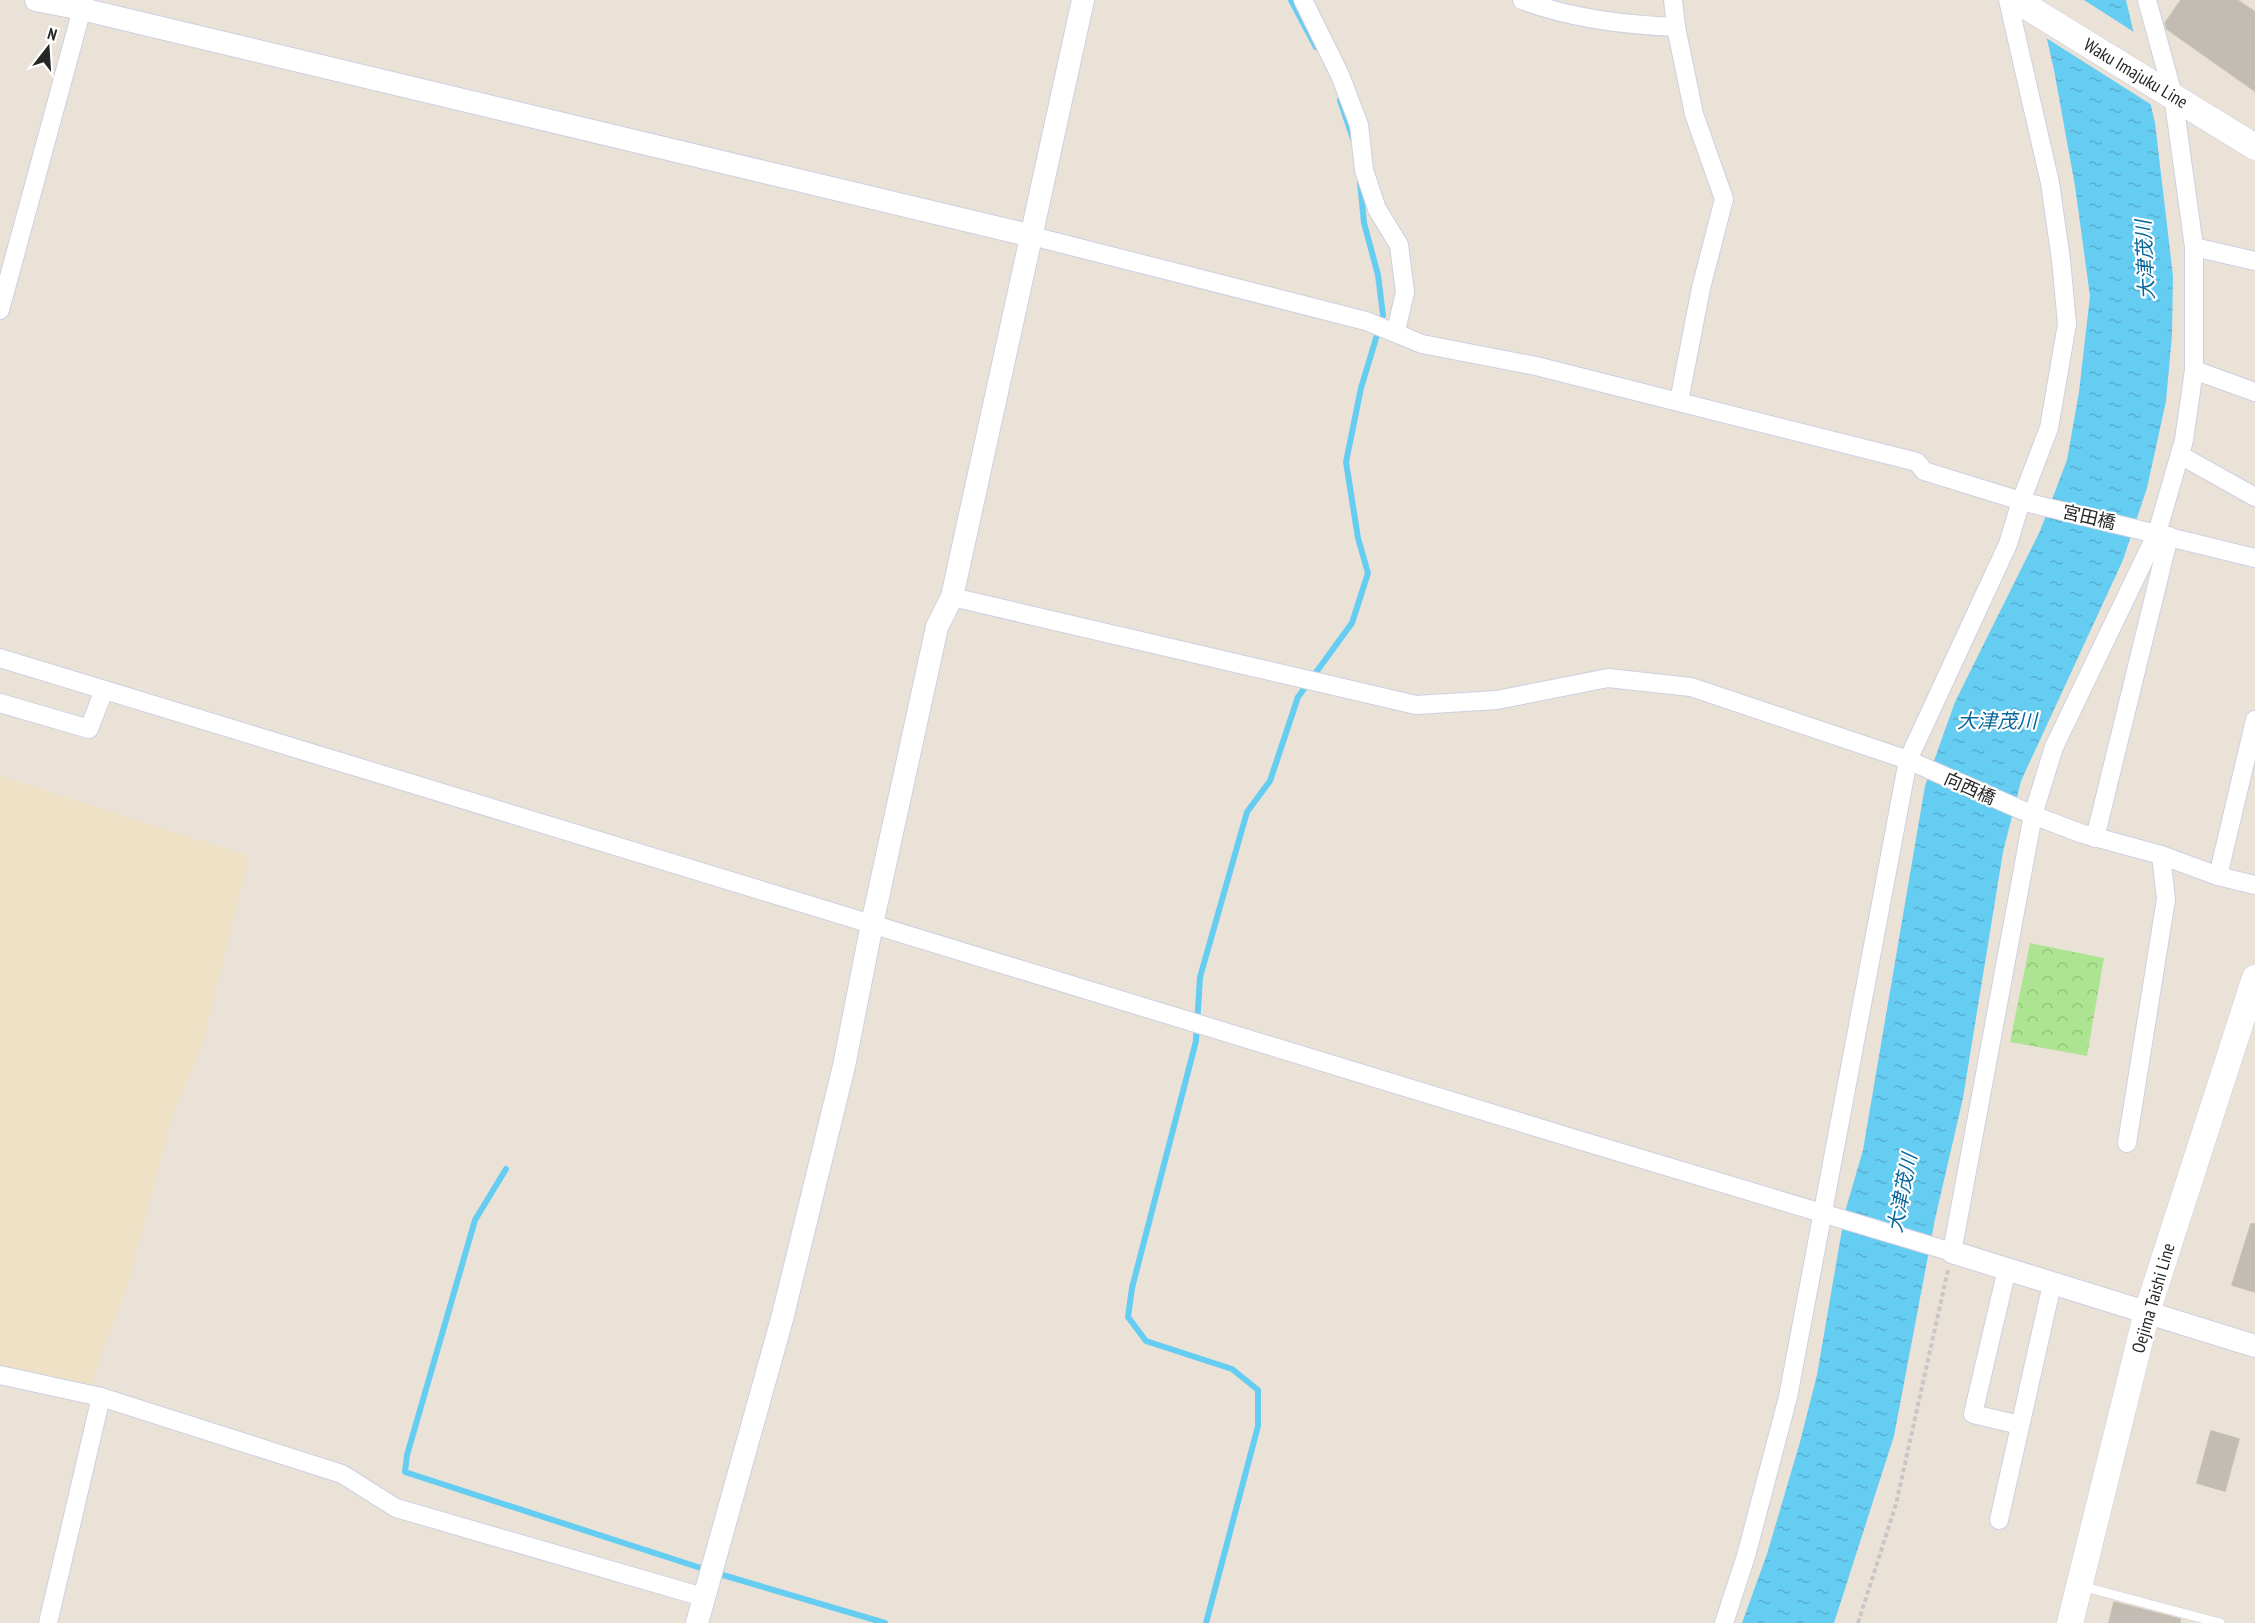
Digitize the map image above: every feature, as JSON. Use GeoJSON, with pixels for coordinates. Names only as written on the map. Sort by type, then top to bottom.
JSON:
{"type":"FeatureCollection","features":[{"type":"Feature","properties":{"kind":"main road","name":"Waku Imajuku Line"},"geometry":{"type":"LineString","coordinates":[[2016,0],[2255,147]]}},
{"type":"Feature","properties":{"kind":"main road","name":"Oejima Taishi Line"},"geometry":{"type":"LineString","coordinates":[[2070,1623],[2147,1312],[2255,978]]}},
{"type":"Feature","properties":{"kind":"street"},"geometry":{"type":"LineString","coordinates":[[36,0],[82,9],[1032,236]]}},
{"type":"Feature","properties":{"kind":"street"},"geometry":{"type":"LineString","coordinates":[[697,1623],[782,1319],[844,1065],[872,924],[938,627],[952,597],[1083,0]]}},
{"type":"Feature","properties":{"kind":"street"},"geometry":{"type":"LineString","coordinates":[[1303,0],[1340,75],[1359,125],[1364,170],[1377,209],[1399,245],[1405,292],[1395,331]]}},
{"type":"Feature","properties":{"kind":"street"},"geometry":{"type":"LineString","coordinates":[[1522,0],[1546,9],[1623,25],[1676,27]]}},
{"type":"Feature","properties":{"kind":"street"},"geometry":{"type":"LineString","coordinates":[[1673,0],[1676,27],[1694,114],[1724,199],[1701,288],[1679,401]]}},
{"type":"Feature","properties":{"kind":"street"},"geometry":{"type":"LineString","coordinates":[[1724,1623],[1746,1556],[1788,1397],[1908,760],[2008,544],[2021,501],[2049,428],[2067,324],[2061,260],[2050,183],[2008,0]]}},
{"type":"Feature","properties":{"kind":"street"},"geometry":{"type":"LineString","coordinates":[[2095,838],[2184,441],[2194,370],[2194,247],[2173,95],[2147,0]]}},
{"type":"Feature","properties":{"kind":"street"},"geometry":{"type":"LineString","coordinates":[[0,310],[82,9]]}},
{"type":"Feature","properties":{"kind":"street","name":"宮田橋"},"geometry":{"type":"LineString","coordinates":[[1032,236],[1366,321],[1422,344],[1536,366],[1917,462],[1924,471],[2021,501],[2255,558]]}},
{"type":"Feature","properties":{"kind":"street"},"geometry":{"type":"LineString","coordinates":[[2194,247],[2255,261]]}},
{"type":"Feature","properties":{"kind":"street"},"geometry":{"type":"LineString","coordinates":[[2194,370],[2255,392]]}},
{"type":"Feature","properties":{"kind":"street"},"geometry":{"type":"LineString","coordinates":[[2180,455],[2255,497]]}},
{"type":"Feature","properties":{"kind":"street"},"geometry":{"type":"LineString","coordinates":[[1952,1252],[2033,815],[2054,747],[2163,535]]}},
{"type":"Feature","properties":{"kind":"street","name":"向西橋"},"geometry":{"type":"LineString","coordinates":[[952,597],[1416,705],[1497,700],[1608,678],[1691,687],[1908,760],[2033,815],[2095,838],[2161,855],[2218,876],[2255,885]]}},
{"type":"Feature","properties":{"kind":"street"},"geometry":{"type":"LineString","coordinates":[[0,658],[2255,1346]]}},
{"type":"Feature","properties":{"kind":"street"},"geometry":{"type":"LineString","coordinates":[[0,703],[89,729],[104,690]]}},
{"type":"Feature","properties":{"kind":"street"},"geometry":{"type":"LineString","coordinates":[[2218,876],[2255,720]]}},
{"type":"Feature","properties":{"kind":"street"},"geometry":{"type":"LineString","coordinates":[[2127,1143],[2166,899],[2161,855]]}},
{"type":"Feature","properties":{"kind":"street"},"geometry":{"type":"LineString","coordinates":[[2007,1269],[1973,1414],[2020,1425]]}},
{"type":"Feature","properties":{"kind":"street"},"geometry":{"type":"LineString","coordinates":[[1999,1520],[2052,1284]]}},
{"type":"Feature","properties":{"kind":"street"},"geometry":{"type":"LineString","coordinates":[[0,1375],[101,1397],[342,1474],[396,1508],[704,1597]]}},
{"type":"Feature","properties":{"kind":"street"},"geometry":{"type":"LineString","coordinates":[[48,1623],[101,1397]]}},
{"type":"Feature","properties":{"kind":"lane"},"geometry":{"type":"LineString","coordinates":[[2079,1586],[2220,1623]]}},
{"type":"Feature","properties":{"kind":"path"},"geometry":{"type":"LineString","coordinates":[[1858,1623],[1896,1504],[1952,1252]]}},
{"type":"Feature","properties":{"kind":"shaded area"},"geometry":{"type":"Polygon","coordinates":[[[0,776],[249,856],[201,1051],[174,1109],[129,1281],[90,1386],[0,1366],[0,776]]]}},
{"type":"Feature","properties":{"kind":"green space"},"geometry":{"type":"Polygon","coordinates":[[[2030,943],[2104,958],[2087,1056],[2010,1042],[2030,943]]]}},
{"type":"Feature","properties":{"kind":"water","name":"大津茂川"},"geometry":{"type":"Polygon","coordinates":[[[2038,0],[2126,0],[2155,123],[2173,276],[2172,335],[2166,401],[2147,488],[2123,560],[2021,781],[2003,852],[1963,1098],[1935,1219],[1894,1436],[1834,1623],[1742,1623],[1767,1554],[1817,1375],[1845,1212],[1863,1150],[1925,786],[1955,702],[2040,531],[2067,460],[2079,392],[2090,296],[2075,186],[2054,70],[2038,0]]]}},
{"type":"Feature","properties":{"kind":"pier"},"geometry":{"type":"Polygon","coordinates":[[[2035,0],[2084,0],[2137,34],[2155,107],[2043,36],[2035,0]]]}},
{"type":"Feature","properties":{"kind":"building"},"geometry":{"type":"Polygon","coordinates":[[[2181,0],[2237,0],[2255,12],[2255,91],[2167,29],[2165,23],[2181,0]]]}},
{"type":"Feature","properties":{"kind":"building"},"geometry":{"type":"Polygon","coordinates":[[[2251,1224],[2255,1224],[2255,1292],[2232,1285],[2251,1224]]]}},
{"type":"Feature","properties":{"kind":"building"},"geometry":{"type":"Polygon","coordinates":[[[2211,1431],[2239,1439],[2225,1491],[2197,1483],[2211,1431]]]}},
{"type":"Feature","properties":{"kind":"building"},"geometry":{"type":"Polygon","coordinates":[[[2114,1602],[2180,1619],[2180,1623],[2109,1623],[2114,1602]]]}},
{"type":"Feature","properties":{"kind":"waterway"},"geometry":{"type":"LineString","coordinates":[[1291,0],[1316,47]]}},
{"type":"Feature","properties":{"kind":"waterway"},"geometry":{"type":"LineString","coordinates":[[1340,100],[1353,139]]}},
{"type":"Feature","properties":{"kind":"waterway"},"geometry":{"type":"LineString","coordinates":[[1206,1623],[1258,1426],[1258,1390],[1232,1369],[1146,1341],[1128,1317],[1132,1288],[1196,1041],[1200,977],[1247,812],[1270,781],[1298,697],[1352,623],[1368,573],[1358,538],[1346,462],[1361,388],[1383,315],[1378,275],[1364,223],[1360,182]]}},
{"type":"Feature","properties":{"kind":"waterway"},"geometry":{"type":"LineString","coordinates":[[506,1169],[475,1220],[407,1455],[405,1472],[707,1570]]}},
{"type":"Feature","properties":{"kind":"waterway"},"geometry":{"type":"LineString","coordinates":[[716,1573],[885,1623]]}}]}
